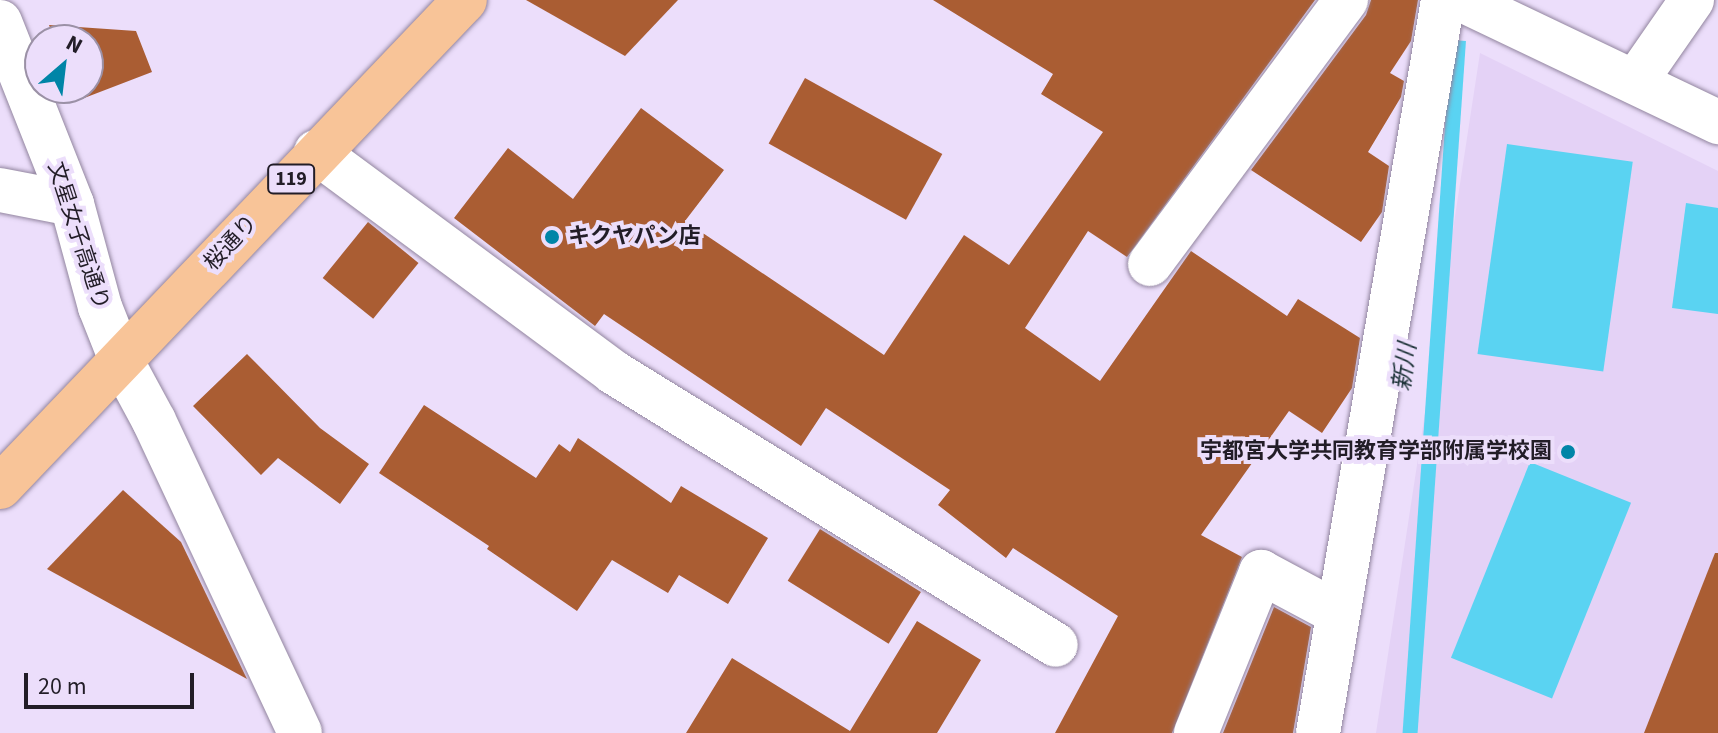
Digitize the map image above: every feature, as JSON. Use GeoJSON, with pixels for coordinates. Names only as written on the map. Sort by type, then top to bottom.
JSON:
{"type":"FeatureCollection","features":[{"type":"Feature","properties":{"kind":"highway","name":"桜通り"},"geometry":{"type":"LineString","coordinates":[[0,487],[316,152],[465,0]]}},
{"type":"Feature","properties":{"kind":"street"},"geometry":{"type":"LineString","coordinates":[[1150,264],[1346,0]]}},
{"type":"Feature","properties":{"kind":"street"},"geometry":{"type":"LineString","coordinates":[[1318,733],[1336,612],[1443,0]]}},
{"type":"Feature","properties":{"kind":"street"},"geometry":{"type":"LineString","coordinates":[[1462,0],[1718,122]]}},
{"type":"Feature","properties":{"kind":"street"},"geometry":{"type":"LineString","coordinates":[[1635,82],[1692,0]]}},
{"type":"Feature","properties":{"kind":"street","name":"文星女子高通り"},"geometry":{"type":"LineString","coordinates":[[0,22],[72,204],[100,307],[121,360],[154,421],[300,733]]}},
{"type":"Feature","properties":{"kind":"street"},"geometry":{"type":"LineString","coordinates":[[316,152],[613,372],[1056,645]]}},
{"type":"Feature","properties":{"kind":"street"},"geometry":{"type":"LineString","coordinates":[[0,190],[72,204]]}},
{"type":"Feature","properties":{"kind":"street"},"geometry":{"type":"LineString","coordinates":[[1196,733],[1261,572],[1336,612]]}},
{"type":"Feature","properties":{"kind":"shaded area","name":"宇都宮大学共同教育学部附属学校園"},"geometry":{"type":"Polygon","coordinates":[[[1480,53],[1718,171],[1718,733],[1376,733],[1480,53]]]}},
{"type":"Feature","properties":{"kind":"water"},"geometry":{"type":"Polygon","coordinates":[[[1451,40],[1466,41],[1418,733],[1403,733],[1451,40]]]}},
{"type":"Feature","properties":{"kind":"water"},"geometry":{"type":"Polygon","coordinates":[[[1507,144],[1633,162],[1603,372],[1477,354],[1507,144]]]}},
{"type":"Feature","properties":{"kind":"water"},"geometry":{"type":"Polygon","coordinates":[[[1686,203],[1718,208],[1718,314],[1672,308],[1686,203]]]}},
{"type":"Feature","properties":{"kind":"water"},"geometry":{"type":"Polygon","coordinates":[[[1530,462],[1631,503],[1552,698],[1451,658],[1530,462]]]}},
{"type":"Feature","properties":{"kind":"building"},"geometry":{"type":"Polygon","coordinates":[[[526,0],[678,0],[625,56],[526,0]]]}},
{"type":"Feature","properties":{"kind":"building"},"geometry":{"type":"Polygon","coordinates":[[[933,0],[1315,0],[1127,257],[1088,231],[1025,328],[1100,381],[1191,251],[1287,316],[1298,299],[1360,338],[1352,388],[1322,433],[1289,411],[1201,535],[1242,557],[1172,733],[1055,733],[1118,616],[1013,548],[1006,558],[938,505],[950,490],[826,408],[801,446],[604,314],[595,326],[454,218],[508,148],[573,199],[641,108],[724,170],[685,221],[884,355],[964,235],[1009,265],[1103,132],[1041,94],[1053,74],[933,0]]]}},
{"type":"Feature","properties":{"kind":"building"},"geometry":{"type":"Polygon","coordinates":[[[1371,0],[1418,0],[1411,41],[1390,73],[1404,81],[1401,97],[1368,152],[1389,166],[1382,212],[1361,242],[1251,170],[1366,15],[1371,0]]]}},
{"type":"Feature","properties":{"kind":"building"},"geometry":{"type":"Polygon","coordinates":[[[104,29],[136,31],[152,72],[104,90],[104,29]]]}},
{"type":"Feature","properties":{"kind":"building"},"geometry":{"type":"Polygon","coordinates":[[[805,78],[942,154],[906,220],[769,144],[805,78]]]}},
{"type":"Feature","properties":{"kind":"building"},"geometry":{"type":"Polygon","coordinates":[[[368,222],[419,263],[373,319],[323,278],[368,222]]]}},
{"type":"Feature","properties":{"kind":"building"},"geometry":{"type":"Polygon","coordinates":[[[247,354],[320,428],[369,464],[340,504],[278,458],[261,475],[193,406],[247,354]]]}},
{"type":"Feature","properties":{"kind":"building"},"geometry":{"type":"Polygon","coordinates":[[[424,405],[536,478],[559,444],[570,452],[578,438],[671,503],[681,486],[768,538],[728,604],[679,575],[668,593],[612,560],[577,611],[487,549],[489,546],[379,473],[424,405]]]}},
{"type":"Feature","properties":{"kind":"building"},"geometry":{"type":"Polygon","coordinates":[[[123,490],[181,542],[247,679],[47,569],[123,490]]]}},
{"type":"Feature","properties":{"kind":"building"},"geometry":{"type":"Polygon","coordinates":[[[820,529],[921,592],[889,644],[788,581],[820,529]]]}},
{"type":"Feature","properties":{"kind":"building"},"geometry":{"type":"Polygon","coordinates":[[[1715,553],[1718,553],[1718,733],[1644,733],[1715,553]]]}},
{"type":"Feature","properties":{"kind":"building"},"geometry":{"type":"Polygon","coordinates":[[[1274,607],[1311,627],[1293,733],[1223,733],[1274,607]]]}},
{"type":"Feature","properties":{"kind":"building"},"geometry":{"type":"Polygon","coordinates":[[[917,621],[981,660],[937,733],[686,733],[732,658],[850,731],[917,621]]]}},
{"type":"Feature","properties":{"kind":"place","name":"キクヤパン店"},"geometry":{"type":"Point","coordinates":[552,237]}},
{"type":"Feature","properties":{"kind":"place","name":"宇都宮大学共同教育学部附属学校園"},"geometry":{"type":"Point","coordinates":[1568,452]}},
{"type":"Feature","properties":{"kind":"water label","name":"新川"},"geometry":{"type":"Point","coordinates":[1405,367]}}]}
